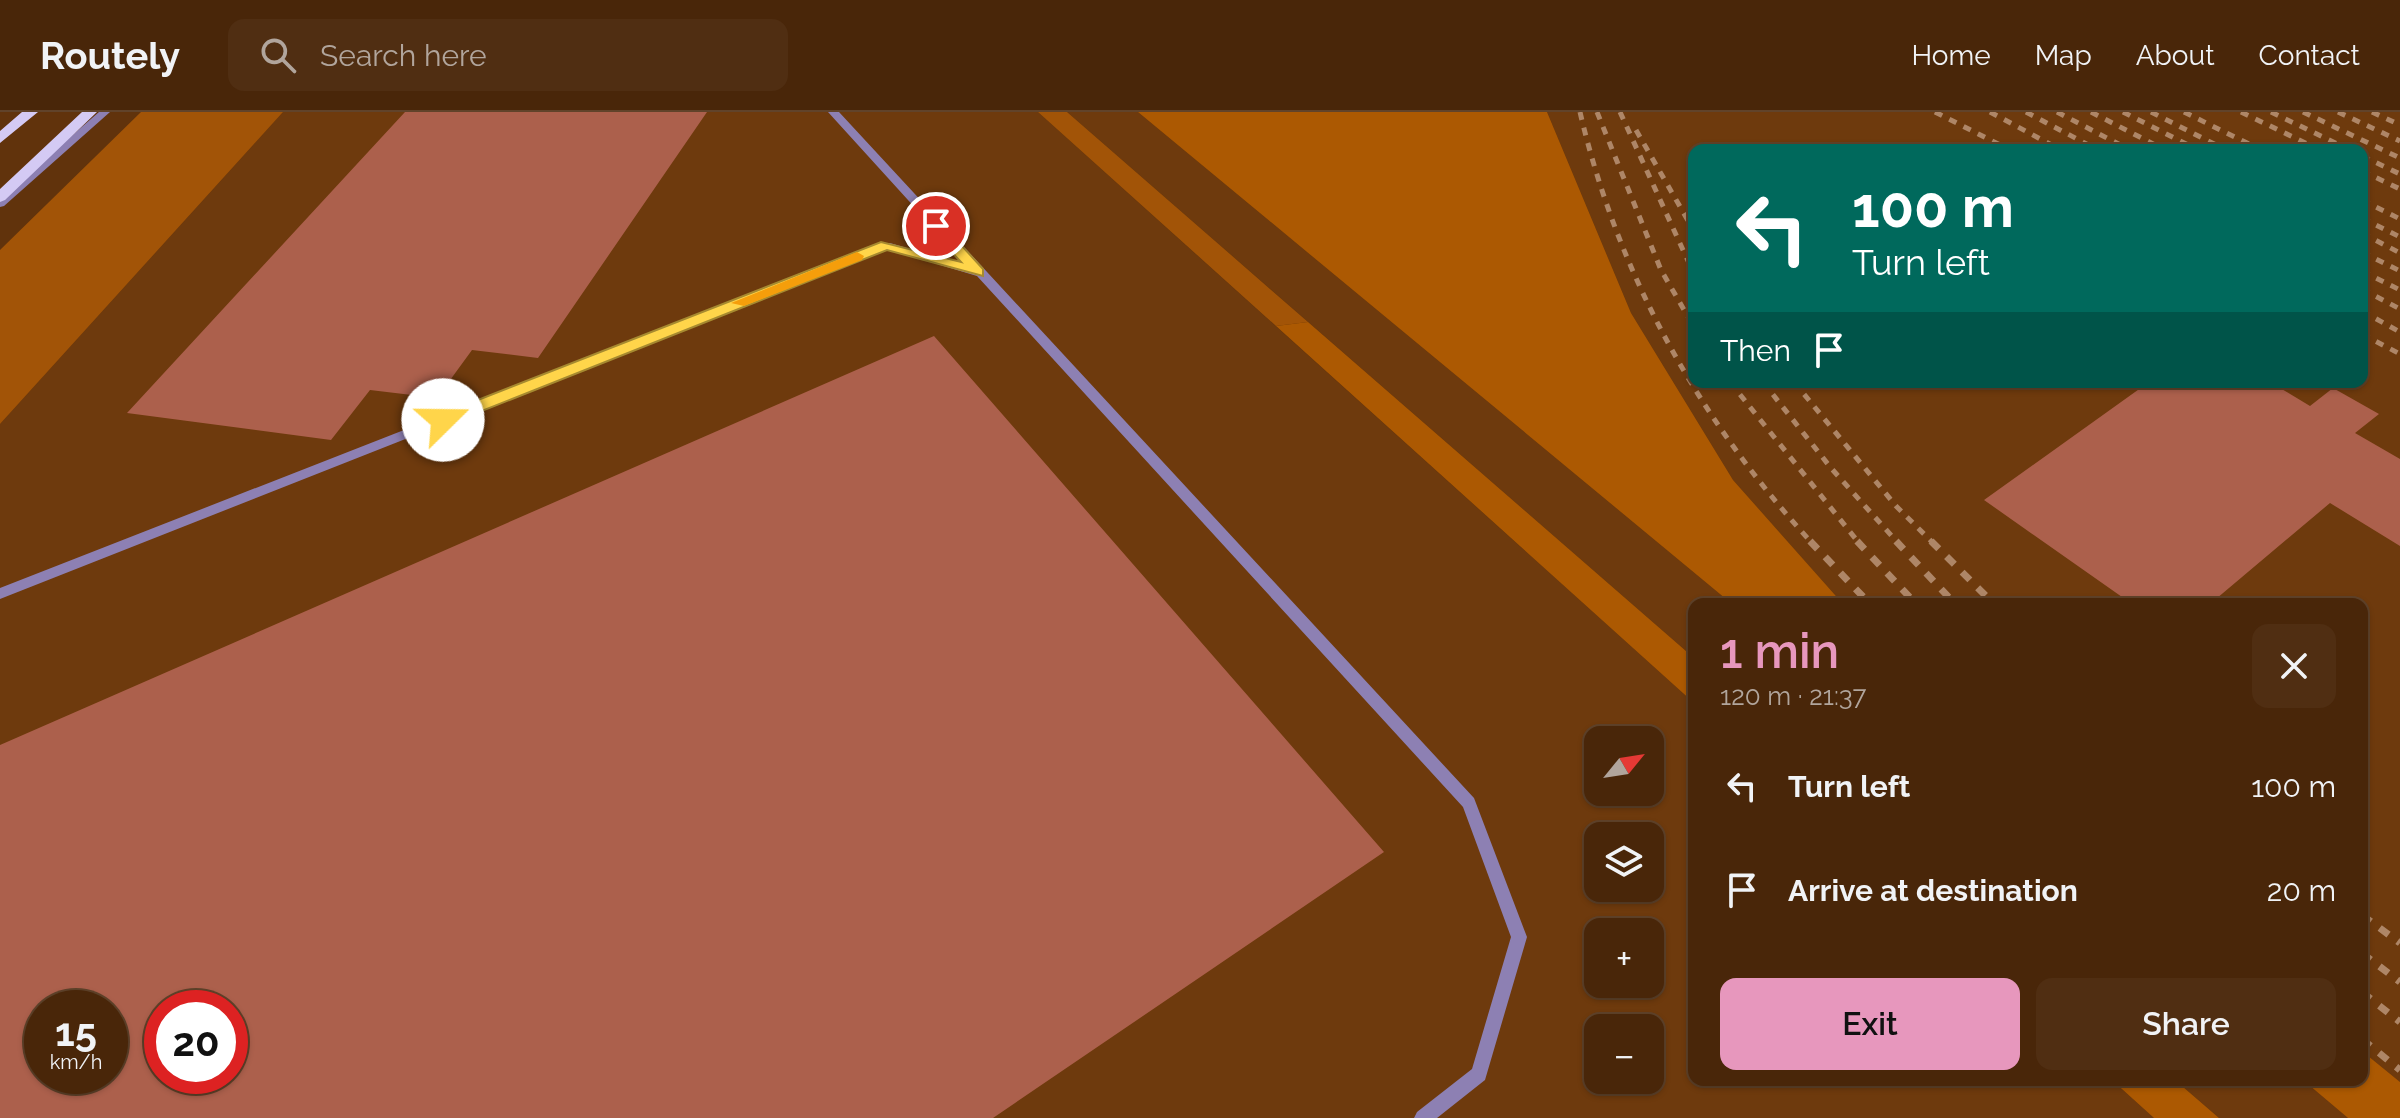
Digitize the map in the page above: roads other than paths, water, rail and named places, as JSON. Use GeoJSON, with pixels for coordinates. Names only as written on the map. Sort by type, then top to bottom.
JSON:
{"type":"FeatureCollection","features":[{"type":"Feature","properties":{"kind":"main road"},"geometry":{"type":"LineString","coordinates":[[0,139],[31,112]]}},
{"type":"Feature","properties":{"kind":"main road"},"geometry":{"type":"LineString","coordinates":[[0,197],[90,112]]}},
{"type":"Feature","properties":{"kind":"lane"},"geometry":{"type":"LineString","coordinates":[[0,204],[105,112]]}},
{"type":"Feature","properties":{"kind":"lane"},"geometry":{"type":"LineString","coordinates":[[833,112],[1469,803],[1519,937],[1479,1074],[1423,1118]]}},
{"type":"Feature","properties":{"kind":"lane"},"geometry":{"type":"LineString","coordinates":[[0,594],[886,245],[978,272]]}},
{"type":"Feature","properties":{"kind":"railway"},"geometry":{"type":"LineString","coordinates":[[1580,112],[1616,231],[1640,288],[1688,377]]}},
{"type":"Feature","properties":{"kind":"railway"},"geometry":{"type":"LineString","coordinates":[[1597,112],[1661,270],[1688,317]]}},
{"type":"Feature","properties":{"kind":"railway"},"geometry":{"type":"LineString","coordinates":[[1620,112],[1688,261]]}},
{"type":"Feature","properties":{"kind":"railway"},"geometry":{"type":"LineString","coordinates":[[1935,112],[1998,144]]}},
{"type":"Feature","properties":{"kind":"railway"},"geometry":{"type":"LineString","coordinates":[[1990,112],[2050,144]]}},
{"type":"Feature","properties":{"kind":"railway"},"geometry":{"type":"LineString","coordinates":[[2026,112],[2087,144]]}},
{"type":"Feature","properties":{"kind":"railway"},"geometry":{"type":"LineString","coordinates":[[2057,112],[2118,144]]}},
{"type":"Feature","properties":{"kind":"railway"},"geometry":{"type":"LineString","coordinates":[[2091,112],[2153,144]]}},
{"type":"Feature","properties":{"kind":"railway"},"geometry":{"type":"LineString","coordinates":[[2123,112],[2186,144]]}},
{"type":"Feature","properties":{"kind":"railway"},"geometry":{"type":"LineString","coordinates":[[2151,112],[2214,144]]}},
{"type":"Feature","properties":{"kind":"railway"},"geometry":{"type":"LineString","coordinates":[[2184,112],[2249,144]]}},
{"type":"Feature","properties":{"kind":"railway"},"geometry":{"type":"LineString","coordinates":[[2241,112],[2308,144]]}},
{"type":"Feature","properties":{"kind":"railway"},"geometry":{"type":"LineString","coordinates":[[2271,112],[2338,144]]}},
{"type":"Feature","properties":{"kind":"railway"},"geometry":{"type":"LineString","coordinates":[[2303,112],[2400,158]]}},
{"type":"Feature","properties":{"kind":"railway"},"geometry":{"type":"LineString","coordinates":[[2338,112],[2400,141]]}},
{"type":"Feature","properties":{"kind":"railway"},"geometry":{"type":"LineString","coordinates":[[2372,112],[2400,125]]}},
{"type":"Feature","properties":{"kind":"railway"},"geometry":{"type":"LineString","coordinates":[[1636,130],[1688,221]]}},
{"type":"Feature","properties":{"kind":"railway"},"geometry":{"type":"LineString","coordinates":[[2368,159],[2400,174]]}},
{"type":"Feature","properties":{"kind":"railway"},"geometry":{"type":"LineString","coordinates":[[2368,174],[2400,189]]}},
{"type":"Feature","properties":{"kind":"railway"},"geometry":{"type":"LineString","coordinates":[[2368,203],[2400,219]]}},
{"type":"Feature","properties":{"kind":"railway"},"geometry":{"type":"LineString","coordinates":[[2368,221],[2400,237]]}},
{"type":"Feature","properties":{"kind":"railway"},"geometry":{"type":"LineString","coordinates":[[2368,236],[2400,253]]}},
{"type":"Feature","properties":{"kind":"railway"},"geometry":{"type":"LineString","coordinates":[[2368,255],[2400,271]]}},
{"type":"Feature","properties":{"kind":"railway"},"geometry":{"type":"LineString","coordinates":[[2368,274],[2400,290]]}},
{"type":"Feature","properties":{"kind":"railway"},"geometry":{"type":"LineString","coordinates":[[2368,292],[2400,309]]}},
{"type":"Feature","properties":{"kind":"railway"},"geometry":{"type":"LineString","coordinates":[[2368,314],[2400,332]]}},
{"type":"Feature","properties":{"kind":"railway"},"geometry":{"type":"LineString","coordinates":[[2368,337],[2400,354]]}},
{"type":"Feature","properties":{"kind":"railway"},"geometry":{"type":"LineString","coordinates":[[1694,388],[1733,447],[1812,543]]}},
{"type":"Feature","properties":{"kind":"railway"},"geometry":{"type":"LineString","coordinates":[[1735,388],[1859,543]]}},
{"type":"Feature","properties":{"kind":"railway"},"geometry":{"type":"LineString","coordinates":[[1768,388],[1831,468],[1898,543]]}},
{"type":"Feature","properties":{"kind":"railway"},"geometry":{"type":"LineString","coordinates":[[1799,388],[1896,506],[1988,598]]}},
{"type":"Feature","properties":{"kind":"railway"},"geometry":{"type":"LineString","coordinates":[[1810,541],[1864,598]]}},
{"type":"Feature","properties":{"kind":"railway"},"geometry":{"type":"LineString","coordinates":[[1857,541],[1910,598]]}},
{"type":"Feature","properties":{"kind":"railway"},"geometry":{"type":"LineString","coordinates":[[1896,541],[1949,598]]}},
{"type":"Feature","properties":{"kind":"railway"},"geometry":{"type":"LineString","coordinates":[[2368,919],[2400,943]]}},
{"type":"Feature","properties":{"kind":"railway"},"geometry":{"type":"LineString","coordinates":[[2368,958],[2400,982]]}},
{"type":"Feature","properties":{"kind":"railway"},"geometry":{"type":"LineString","coordinates":[[2368,997],[2400,1022]]}},
{"type":"Feature","properties":{"kind":"railway"},"geometry":{"type":"LineString","coordinates":[[2368,1044],[2400,1070]]}}]}
